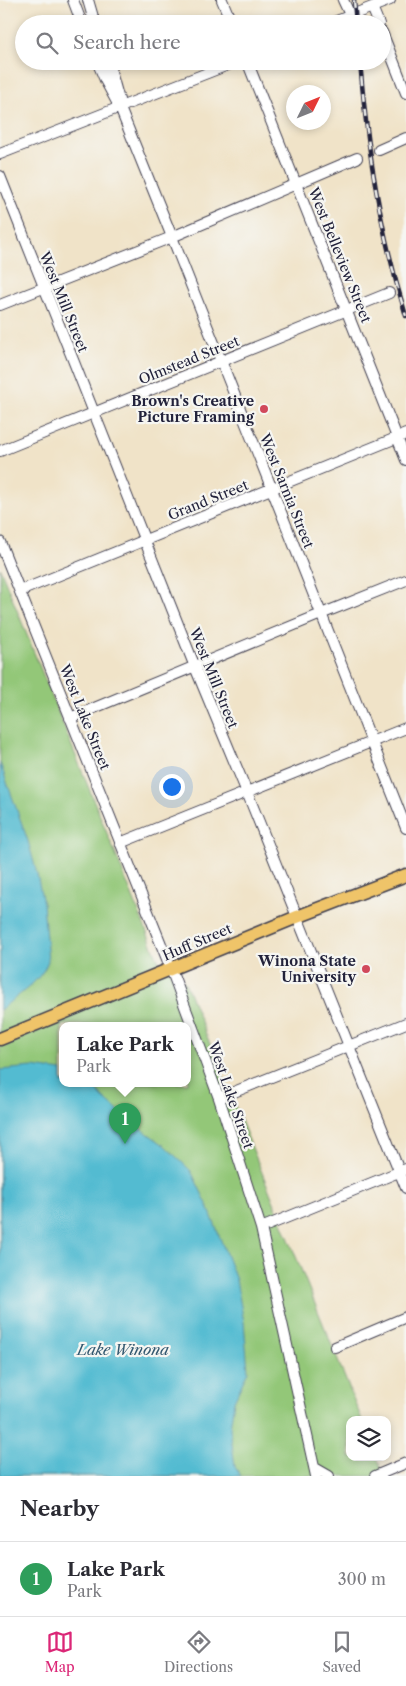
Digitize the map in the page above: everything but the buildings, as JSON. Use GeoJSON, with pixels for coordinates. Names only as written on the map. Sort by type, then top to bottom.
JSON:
{"type":"FeatureCollection","features":[{"type":"Feature","properties":{"kind":"main road","name":"Huff Street"},"geometry":{"type":"LineString","coordinates":[[0,1038],[172,970],[297,917],[406,875]]}},
{"type":"Feature","properties":{"kind":"street"},"geometry":{"type":"LineString","coordinates":[[73,0],[79,15]]}},
{"type":"Feature","properties":{"kind":"street"},"geometry":{"type":"LineString","coordinates":[[88,0],[92,15]]}},
{"type":"Feature","properties":{"kind":"street"},"geometry":{"type":"LineString","coordinates":[[222,0],[228,15]]}},
{"type":"Feature","properties":{"kind":"street"},"geometry":{"type":"LineString","coordinates":[[343,0],[350,15],[390,0]]}},
{"type":"Feature","properties":{"kind":"street"},"geometry":{"type":"LineString","coordinates":[[372,7],[375,15]]}},
{"type":"Feature","properties":{"kind":"street"},"geometry":{"type":"LineString","coordinates":[[391,55],[406,93]]}},
{"type":"Feature","properties":{"kind":"street","name":"West Sarnia Street"},"geometry":{"type":"LineString","coordinates":[[100,70],[120,108],[172,236],[406,828]]}},
{"type":"Feature","properties":{"kind":"street","name":"West Sarnia Street"},"geometry":{"type":"LineString","coordinates":[[111,70],[120,108]]}},
{"type":"Feature","properties":{"kind":"street"},"geometry":{"type":"LineString","coordinates":[[0,154],[215,70]]}},
{"type":"Feature","properties":{"kind":"street","name":"West Belleview Street"},"geometry":{"type":"LineString","coordinates":[[251,70],[348,310],[402,436],[406,460]]}},
{"type":"Feature","properties":{"kind":"street"},"geometry":{"type":"LineString","coordinates":[[379,150],[406,138]]}},
{"type":"Feature","properties":{"kind":"street"},"geometry":{"type":"LineString","coordinates":[[0,305],[172,236],[357,158]]}},
{"type":"Feature","properties":{"kind":"street","name":"West Mill Street"},"geometry":{"type":"LineString","coordinates":[[0,176],[195,667],[349,1046],[403,1170],[406,1188]]}},
{"type":"Feature","properties":{"kind":"street","name":"Olmstead Street"},"geometry":{"type":"LineString","coordinates":[[0,451],[389,293]]}},
{"type":"Feature","properties":{"kind":"street","name":"Grand Street"},"geometry":{"type":"LineString","coordinates":[[20,591],[402,436]]}},
{"type":"Feature","properties":{"kind":"street","name":"West Lake Street"},"geometry":{"type":"LineString","coordinates":[[0,542],[172,970],[219,1098],[261,1228],[315,1472]]}},
{"type":"Feature","properties":{"kind":"street"},"geometry":{"type":"LineString","coordinates":[[70,718],[406,580]]}},
{"type":"Feature","properties":{"kind":"street"},"geometry":{"type":"LineString","coordinates":[[120,843],[406,728]]}},
{"type":"Feature","properties":{"kind":"street"},"geometry":{"type":"LineString","coordinates":[[219,1098],[406,1023]]}},
{"type":"Feature","properties":{"kind":"street"},"geometry":{"type":"LineString","coordinates":[[261,1228],[403,1170]]}},
{"type":"Feature","properties":{"kind":"street"},"geometry":{"type":"LineString","coordinates":[[334,1347],[406,1317]]}},
{"type":"Feature","properties":{"kind":"street"},"geometry":{"type":"LineString","coordinates":[[375,1476],[406,1463]]}},
{"type":"Feature","properties":{"kind":"street"},"geometry":{"type":"LineString","coordinates":[[315,1472],[329,1476]]}},
{"type":"Feature","properties":{"kind":"green space"},"geometry":{"type":"Polygon","coordinates":[[[0,568],[159,962],[185,982],[360,1416],[346,1416],[346,1461],[378,1461],[384,1476],[0,1476],[0,568]]]}},
{"type":"Feature","properties":{"kind":"water"},"geometry":{"type":"Polygon","coordinates":[[[0,763],[28,841],[37,874],[43,903],[48,961],[40,976],[0,1010],[0,763]]]}},
{"type":"Feature","properties":{"kind":"water","name":"Lake Winona"},"geometry":{"type":"Polygon","coordinates":[[[33,1067],[59,1071],[59,1087],[95,1087],[102,1097],[130,1121],[164,1145],[191,1171],[207,1204],[236,1280],[244,1322],[248,1371],[234,1401],[230,1428],[235,1467],[241,1476],[0,1476],[0,1070],[33,1067]]]}},
{"type":"Feature","properties":{"kind":"railway"},"geometry":{"type":"LineString","coordinates":[[354,0],[355,15]]}},
{"type":"Feature","properties":{"kind":"railway"},"geometry":{"type":"LineString","coordinates":[[361,70],[366,126],[376,190],[389,253],[406,316]]}},
{"type":"Feature","properties":{"kind":"place","name":"Brown's Creative Picture Framing"},"geometry":{"type":"Point","coordinates":[264,409]}},
{"type":"Feature","properties":{"kind":"place","name":"Winona State University"},"geometry":{"type":"Point","coordinates":[366,969]}},
{"type":"Feature","properties":{"kind":"place","name":"Lake Park"},"geometry":{"type":"Point","coordinates":[125,1144]}}]}
